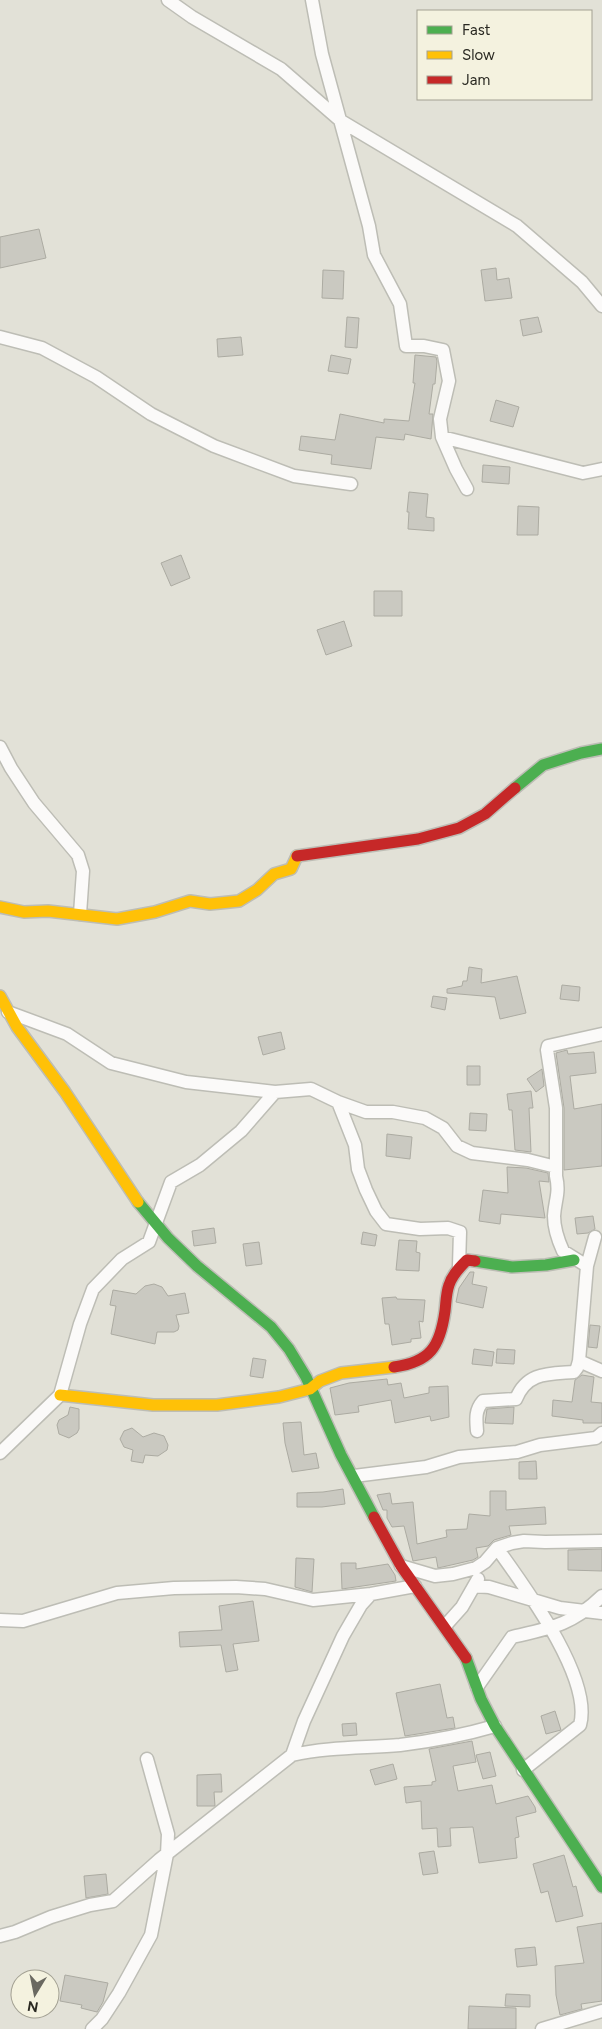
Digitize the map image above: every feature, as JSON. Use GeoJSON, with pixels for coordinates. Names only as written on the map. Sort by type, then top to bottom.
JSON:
{"type":"FeatureCollection","features":[{"type":"Feature","properties":{"kind":"street"},"geometry":{"type":"LineString","coordinates":[[168,0],[192,17],[280,69],[340,121],[517,226],[582,282],[602,306]]}},
{"type":"Feature","properties":{"kind":"street"},"geometry":{"type":"LineString","coordinates":[[312,0],[322,54],[348,157],[369,226],[374,255],[400,304],[406,346],[424,346],[443,350],[449,381],[440,419],[442,437],[456,470],[468,489]]}},
{"type":"Feature","properties":{"kind":"street"},"geometry":{"type":"LineString","coordinates":[[0,337],[42,348],[96,377],[151,414],[214,446],[294,476],[351,484]]}},
{"type":"Feature","properties":{"kind":"street"},"geometry":{"type":"LineString","coordinates":[[442,437],[582,473],[602,469]]}},
{"type":"Feature","properties":{"kind":"street"},"geometry":{"type":"LineString","coordinates":[[0,747],[11,768],[34,802],[78,855],[83,871],[80,914]]}},
{"type":"Feature","properties":{"kind":"street"},"geometry":{"type":"LineString","coordinates":[[0,907],[24,912],[48,911],[117,919],[155,912],[190,902],[210,904],[238,901],[257,890],[274,874],[291,869],[297,855],[418,839],[459,828],[485,814],[543,765],[581,753],[602,749]]}},
{"type":"Feature","properties":{"kind":"street"},"geometry":{"type":"LineString","coordinates":[[0,996],[17,1027],[65,1092],[119,1175],[156,1224],[197,1266],[271,1327],[289,1348],[400,1566],[445,1626],[466,1658],[495,1726],[602,1887]]}},
{"type":"Feature","properties":{"kind":"street"},"geometry":{"type":"LineString","coordinates":[[8,1012],[67,1034],[112,1063],[186,1082],[275,1092],[311,1089],[338,1102],[366,1112],[393,1112],[425,1118],[443,1128],[457,1146],[472,1153],[528,1160],[556,1167]]}},
{"type":"Feature","properties":{"kind":"street"},"geometry":{"type":"LineString","coordinates":[[587,1266],[574,1260],[562,1251],[555,1226],[554,1217],[559,1186],[556,1167],[556,1108],[548,1046],[602,1035]]}},
{"type":"Feature","properties":{"kind":"street"},"geometry":{"type":"LineString","coordinates":[[0,1453],[60,1395],[92,1289],[122,1259],[149,1242],[171,1182],[200,1165],[242,1131],[275,1092]]}},
{"type":"Feature","properties":{"kind":"street"},"geometry":{"type":"LineString","coordinates":[[60,1395],[88,1400],[155,1405],[242,1403],[311,1390],[320,1381],[340,1374],[414,1364],[428,1356],[439,1340],[446,1312],[448,1284],[456,1276],[459,1266],[460,1232],[448,1228],[420,1229],[386,1224],[366,1190],[358,1169],[355,1145],[338,1102]]}},
{"type":"Feature","properties":{"kind":"street"},"geometry":{"type":"LineString","coordinates":[[477,1431],[476,1416],[478,1406],[482,1401],[516,1399],[520,1389],[537,1376],[574,1372],[577,1368],[587,1266],[595,1237]]}},
{"type":"Feature","properties":{"kind":"street"},"geometry":{"type":"LineString","coordinates":[[459,1266],[467,1260],[512,1267],[546,1266],[574,1260]]}},
{"type":"Feature","properties":{"kind":"street"},"geometry":{"type":"LineString","coordinates":[[578,1361],[602,1371]]}},
{"type":"Feature","properties":{"kind":"street"},"geometry":{"type":"LineString","coordinates":[[354,1476],[397,1469],[426,1467],[459,1457],[517,1452],[540,1445],[596,1438],[602,1433]]}},
{"type":"Feature","properties":{"kind":"street"},"geometry":{"type":"LineString","coordinates":[[400,1566],[435,1576],[453,1574],[476,1568],[485,1562],[497,1548],[524,1541],[602,1541]]}},
{"type":"Feature","properties":{"kind":"street"},"geometry":{"type":"LineString","coordinates":[[497,1548],[532,1602],[552,1628],[566,1657],[578,1691],[583,1716],[580,1725],[523,1770]]}},
{"type":"Feature","properties":{"kind":"street"},"geometry":{"type":"LineString","coordinates":[[445,1626],[462,1607],[485,1562]]}},
{"type":"Feature","properties":{"kind":"street"},"geometry":{"type":"LineString","coordinates":[[0,1620],[23,1622],[117,1594],[174,1588],[236,1587],[265,1590],[313,1600],[371,1594],[415,1586]]}},
{"type":"Feature","properties":{"kind":"street"},"geometry":{"type":"LineString","coordinates":[[474,1586],[489,1587],[532,1602],[560,1608],[602,1613]]}},
{"type":"Feature","properties":{"kind":"street"},"geometry":{"type":"LineString","coordinates":[[292,1755],[304,1721],[343,1636],[361,1605],[371,1594]]}},
{"type":"Feature","properties":{"kind":"street"},"geometry":{"type":"LineString","coordinates":[[477,1687],[512,1637],[566,1623],[588,1610],[602,1596]]}},
{"type":"Feature","properties":{"kind":"street"},"geometry":{"type":"LineString","coordinates":[[0,1936],[59,1914],[113,1901],[167,1854],[292,1755],[311,1751],[453,1738],[495,1726]]}},
{"type":"Feature","properties":{"kind":"street"},"geometry":{"type":"LineString","coordinates":[[92,2029],[102,2019],[119,1993],[152,1935],[167,1854],[168,1834],[147,1759]]}},
{"type":"Feature","properties":{"kind":"street"},"geometry":{"type":"LineString","coordinates":[[542,2029],[602,2011]]}},
{"type":"Feature","properties":{"kind":"building"},"geometry":{"type":"Polygon","coordinates":[[[39,229],[46,258],[0,268],[0,237],[39,229]]]}},
{"type":"Feature","properties":{"kind":"building"},"geometry":{"type":"Polygon","coordinates":[[[496,268],[497,280],[509,278],[512,298],[485,301],[481,270],[496,268]]]}},
{"type":"Feature","properties":{"kind":"building"},"geometry":{"type":"Polygon","coordinates":[[[323,270],[344,271],[343,299],[322,298],[323,270]]]}},
{"type":"Feature","properties":{"kind":"building"},"geometry":{"type":"Polygon","coordinates":[[[347,317],[359,318],[357,348],[345,347],[347,317]]]}},
{"type":"Feature","properties":{"kind":"building"},"geometry":{"type":"Polygon","coordinates":[[[538,317],[542,332],[523,336],[520,320],[538,317]]]}},
{"type":"Feature","properties":{"kind":"building"},"geometry":{"type":"Polygon","coordinates":[[[241,337],[243,355],[218,357],[217,339],[241,337]]]}},
{"type":"Feature","properties":{"kind":"building"},"geometry":{"type":"Polygon","coordinates":[[[331,355],[351,359],[348,374],[328,371],[331,355]]]}},
{"type":"Feature","properties":{"kind":"building"},"geometry":{"type":"Polygon","coordinates":[[[415,355],[436,357],[437,361],[429,414],[433,414],[431,439],[405,434],[404,440],[376,437],[371,469],[331,464],[332,455],[299,450],[301,436],[335,440],[340,414],[384,423],[384,419],[409,421],[415,383],[413,383],[415,355]]]}},
{"type":"Feature","properties":{"kind":"building"},"geometry":{"type":"Polygon","coordinates":[[[496,400],[519,407],[513,427],[490,421],[496,400]]]}},
{"type":"Feature","properties":{"kind":"building"},"geometry":{"type":"Polygon","coordinates":[[[483,465],[510,467],[509,484],[482,482],[483,465]]]}},
{"type":"Feature","properties":{"kind":"building"},"geometry":{"type":"Polygon","coordinates":[[[409,492],[428,494],[426,517],[434,518],[434,531],[408,529],[409,492]]]}},
{"type":"Feature","properties":{"kind":"building"},"geometry":{"type":"Polygon","coordinates":[[[518,506],[539,507],[538,535],[517,535],[518,506]]]}},
{"type":"Feature","properties":{"kind":"building"},"geometry":{"type":"Polygon","coordinates":[[[181,555],[190,578],[171,586],[161,563],[181,555]]]}},
{"type":"Feature","properties":{"kind":"building"},"geometry":{"type":"Polygon","coordinates":[[[374,591],[402,591],[402,616],[374,616],[374,591]]]}},
{"type":"Feature","properties":{"kind":"building"},"geometry":{"type":"Polygon","coordinates":[[[344,621],[352,646],[326,655],[317,630],[344,621]]]}},
{"type":"Feature","properties":{"kind":"building"},"geometry":{"type":"Polygon","coordinates":[[[469,967],[482,969],[481,983],[517,976],[526,1013],[500,1019],[495,997],[447,993],[447,989],[462,986],[463,981],[467,981],[469,967]]]}},
{"type":"Feature","properties":{"kind":"building"},"geometry":{"type":"Polygon","coordinates":[[[562,985],[580,987],[579,1001],[560,999],[562,985]]]}},
{"type":"Feature","properties":{"kind":"building"},"geometry":{"type":"Polygon","coordinates":[[[433,996],[447,998],[445,1010],[431,1007],[433,996]]]}},
{"type":"Feature","properties":{"kind":"building"},"geometry":{"type":"Polygon","coordinates":[[[281,1032],[285,1049],[263,1055],[258,1037],[281,1032]]]}},
{"type":"Feature","properties":{"kind":"building"},"geometry":{"type":"Polygon","coordinates":[[[567,1050],[568,1054],[594,1052],[596,1073],[570,1076],[574,1109],[602,1104],[602,1166],[564,1170],[564,1108],[556,1053],[567,1050]]]}},
{"type":"Feature","properties":{"kind":"building"},"geometry":{"type":"Polygon","coordinates":[[[467,1066],[480,1066],[480,1085],[467,1085],[467,1066]]]}},
{"type":"Feature","properties":{"kind":"building"},"geometry":{"type":"Polygon","coordinates":[[[542,1069],[544,1086],[536,1092],[527,1079],[542,1069]]]}},
{"type":"Feature","properties":{"kind":"building"},"geometry":{"type":"Polygon","coordinates":[[[531,1091],[533,1108],[529,1108],[531,1152],[515,1150],[512,1110],[509,1110],[507,1094],[531,1091]]]}},
{"type":"Feature","properties":{"kind":"building"},"geometry":{"type":"Polygon","coordinates":[[[470,1113],[487,1114],[486,1131],[469,1130],[470,1113]]]}},
{"type":"Feature","properties":{"kind":"building"},"geometry":{"type":"Polygon","coordinates":[[[387,1134],[412,1137],[410,1159],[386,1156],[387,1134]]]}},
{"type":"Feature","properties":{"kind":"building"},"geometry":{"type":"Polygon","coordinates":[[[507,1167],[526,1168],[548,1173],[549,1182],[539,1181],[545,1218],[501,1214],[500,1224],[479,1221],[483,1190],[508,1193],[507,1167]]]}},
{"type":"Feature","properties":{"kind":"building"},"geometry":{"type":"Polygon","coordinates":[[[593,1216],[595,1229],[588,1233],[577,1234],[575,1218],[593,1216]]]}},
{"type":"Feature","properties":{"kind":"building"},"geometry":{"type":"Polygon","coordinates":[[[214,1228],[216,1243],[194,1246],[192,1231],[214,1228]]]}},
{"type":"Feature","properties":{"kind":"building"},"geometry":{"type":"Polygon","coordinates":[[[363,1232],[377,1235],[375,1246],[361,1244],[363,1232]]]}},
{"type":"Feature","properties":{"kind":"building"},"geometry":{"type":"Polygon","coordinates":[[[399,1240],[417,1241],[416,1252],[420,1253],[419,1271],[396,1270],[399,1240]]]}},
{"type":"Feature","properties":{"kind":"building"},"geometry":{"type":"Polygon","coordinates":[[[259,1242],[262,1264],[246,1266],[243,1244],[259,1242]]]}},
{"type":"Feature","properties":{"kind":"building"},"geometry":{"type":"Polygon","coordinates":[[[470,1272],[474,1272],[472,1284],[487,1287],[483,1308],[456,1302],[459,1288],[470,1272]]]}},
{"type":"Feature","properties":{"kind":"building"},"geometry":{"type":"Polygon","coordinates":[[[154,1284],[162,1287],[168,1296],[185,1293],[189,1313],[176,1315],[179,1326],[178,1330],[174,1332],[157,1332],[155,1344],[111,1334],[116,1306],[110,1305],[113,1290],[136,1294],[145,1286],[154,1284]]]}},
{"type":"Feature","properties":{"kind":"building"},"geometry":{"type":"Polygon","coordinates":[[[396,1297],[397,1299],[425,1300],[423,1322],[419,1321],[421,1338],[411,1339],[411,1342],[392,1345],[389,1324],[385,1324],[382,1298],[396,1297]]]}},
{"type":"Feature","properties":{"kind":"building"},"geometry":{"type":"Polygon","coordinates":[[[590,1325],[600,1326],[597,1348],[588,1347],[590,1325]]]}},
{"type":"Feature","properties":{"kind":"building"},"geometry":{"type":"Polygon","coordinates":[[[474,1349],[494,1352],[492,1366],[472,1364],[474,1349]]]}},
{"type":"Feature","properties":{"kind":"building"},"geometry":{"type":"Polygon","coordinates":[[[497,1349],[515,1350],[514,1364],[496,1363],[497,1349]]]}},
{"type":"Feature","properties":{"kind":"building"},"geometry":{"type":"Polygon","coordinates":[[[253,1358],[266,1360],[263,1378],[250,1376],[253,1358]]]}},
{"type":"Feature","properties":{"kind":"building"},"geometry":{"type":"Polygon","coordinates":[[[582,1375],[594,1377],[591,1402],[602,1403],[602,1423],[583,1423],[583,1420],[552,1416],[553,1400],[572,1402],[575,1380],[582,1375]]]}},
{"type":"Feature","properties":{"kind":"building"},"geometry":{"type":"Polygon","coordinates":[[[387,1379],[388,1385],[401,1383],[404,1398],[429,1393],[429,1387],[448,1386],[449,1417],[431,1421],[430,1416],[395,1423],[391,1400],[358,1406],[359,1412],[335,1415],[330,1388],[349,1383],[387,1379]]]}},
{"type":"Feature","properties":{"kind":"building"},"geometry":{"type":"Polygon","coordinates":[[[70,1407],[79,1409],[79,1429],[77,1433],[69,1438],[59,1434],[57,1425],[59,1420],[68,1415],[70,1407]]]}},
{"type":"Feature","properties":{"kind":"building"},"geometry":{"type":"Polygon","coordinates":[[[514,1407],[513,1424],[485,1423],[487,1409],[514,1407]]]}},
{"type":"Feature","properties":{"kind":"building"},"geometry":{"type":"Polygon","coordinates":[[[301,1422],[304,1455],[316,1453],[319,1468],[292,1472],[285,1443],[283,1423],[301,1422]]]}},
{"type":"Feature","properties":{"kind":"building"},"geometry":{"type":"Polygon","coordinates":[[[132,1428],[143,1437],[154,1433],[164,1436],[168,1445],[167,1450],[158,1456],[145,1455],[143,1463],[131,1461],[133,1450],[124,1447],[120,1439],[124,1431],[132,1428]]]}},
{"type":"Feature","properties":{"kind":"building"},"geometry":{"type":"Polygon","coordinates":[[[536,1461],[537,1479],[519,1479],[519,1462],[536,1461]]]}},
{"type":"Feature","properties":{"kind":"building"},"geometry":{"type":"Polygon","coordinates":[[[343,1489],[345,1504],[322,1507],[297,1507],[297,1493],[343,1489]]]}},
{"type":"Feature","properties":{"kind":"building"},"geometry":{"type":"Polygon","coordinates":[[[490,1491],[506,1491],[506,1510],[545,1507],[546,1524],[509,1526],[511,1535],[494,1540],[488,1546],[476,1548],[478,1557],[473,1560],[438,1568],[436,1557],[413,1561],[404,1526],[392,1527],[387,1518],[387,1510],[383,1510],[377,1495],[390,1493],[392,1504],[413,1502],[417,1544],[447,1537],[446,1530],[467,1529],[469,1514],[490,1516],[490,1491]]]}},
{"type":"Feature","properties":{"kind":"building"},"geometry":{"type":"Polygon","coordinates":[[[602,1549],[602,1571],[568,1570],[568,1550],[602,1549]]]}},
{"type":"Feature","properties":{"kind":"building"},"geometry":{"type":"Polygon","coordinates":[[[296,1558],[314,1559],[312,1592],[295,1587],[296,1558]]]}},
{"type":"Feature","properties":{"kind":"building"},"geometry":{"type":"Polygon","coordinates":[[[341,1563],[356,1563],[356,1569],[388,1564],[395,1575],[396,1581],[342,1589],[341,1563]]]}},
{"type":"Feature","properties":{"kind":"building"},"geometry":{"type":"Polygon","coordinates":[[[253,1601],[259,1641],[233,1644],[238,1670],[226,1672],[221,1645],[180,1647],[179,1632],[222,1630],[219,1606],[253,1601]]]}},
{"type":"Feature","properties":{"kind":"building"},"geometry":{"type":"Polygon","coordinates":[[[440,1684],[447,1718],[453,1717],[455,1728],[405,1736],[396,1693],[440,1684]]]}},
{"type":"Feature","properties":{"kind":"building"},"geometry":{"type":"Polygon","coordinates":[[[555,1711],[561,1730],[546,1734],[541,1716],[555,1711]]]}},
{"type":"Feature","properties":{"kind":"building"},"geometry":{"type":"Polygon","coordinates":[[[356,1723],[357,1735],[343,1736],[342,1724],[356,1723]]]}},
{"type":"Feature","properties":{"kind":"building"},"geometry":{"type":"Polygon","coordinates":[[[472,1741],[476,1762],[453,1766],[458,1791],[492,1785],[496,1804],[528,1796],[535,1807],[536,1812],[516,1817],[519,1837],[515,1838],[517,1858],[479,1863],[473,1827],[450,1828],[451,1846],[438,1847],[437,1828],[422,1829],[421,1801],[406,1803],[404,1787],[432,1785],[432,1782],[436,1781],[429,1749],[472,1741]]]}},
{"type":"Feature","properties":{"kind":"building"},"geometry":{"type":"Polygon","coordinates":[[[490,1752],[496,1776],[483,1779],[476,1755],[490,1752]]]}},
{"type":"Feature","properties":{"kind":"building"},"geometry":{"type":"Polygon","coordinates":[[[393,1764],[397,1779],[375,1785],[370,1770],[393,1764]]]}},
{"type":"Feature","properties":{"kind":"building"},"geometry":{"type":"Polygon","coordinates":[[[221,1774],[222,1792],[214,1792],[215,1806],[197,1806],[197,1775],[221,1774]]]}},
{"type":"Feature","properties":{"kind":"building"},"geometry":{"type":"Polygon","coordinates":[[[434,1851],[438,1873],[423,1875],[419,1853],[434,1851]]]}},
{"type":"Feature","properties":{"kind":"building"},"geometry":{"type":"Polygon","coordinates":[[[564,1855],[573,1887],[576,1886],[583,1916],[556,1922],[548,1891],[541,1893],[533,1864],[564,1855]]]}},
{"type":"Feature","properties":{"kind":"building"},"geometry":{"type":"Polygon","coordinates":[[[106,1874],[108,1894],[86,1898],[84,1876],[106,1874]]]}},
{"type":"Feature","properties":{"kind":"building"},"geometry":{"type":"Polygon","coordinates":[[[602,1923],[602,2001],[581,2004],[582,2009],[560,2015],[556,1995],[555,1966],[584,1963],[577,1927],[602,1923]]]}},
{"type":"Feature","properties":{"kind":"building"},"geometry":{"type":"Polygon","coordinates":[[[535,1947],[537,1965],[517,1967],[515,1949],[535,1947]]]}},
{"type":"Feature","properties":{"kind":"building"},"geometry":{"type":"Polygon","coordinates":[[[65,1975],[108,1983],[103,2002],[97,2012],[81,2008],[82,2005],[60,2001],[65,1975]]]}},
{"type":"Feature","properties":{"kind":"building"},"geometry":{"type":"Polygon","coordinates":[[[506,1994],[530,1995],[530,2007],[505,2006],[506,1994]]]}},
{"type":"Feature","properties":{"kind":"building"},"geometry":{"type":"Polygon","coordinates":[[[469,2006],[516,2008],[516,2029],[468,2029],[469,2006]]]}},
{"type":"Feature","properties":{"kind":"traffic: fast"},"geometry":{"type":"LineString","coordinates":[[515,788],[543,765],[581,753],[602,749]]}},
{"type":"Feature","properties":{"kind":"traffic: fast"},"geometry":{"type":"LineString","coordinates":[[138,1202],[168,1238],[197,1266],[271,1327],[289,1349],[306,1377],[341,1455],[374,1517]]}},
{"type":"Feature","properties":{"kind":"traffic: fast"},"geometry":{"type":"LineString","coordinates":[[475,1261],[512,1267],[546,1265],[574,1260]]}},
{"type":"Feature","properties":{"kind":"traffic: fast"},"geometry":{"type":"LineString","coordinates":[[466,1658],[481,1699],[495,1726],[602,1887]]}},
{"type":"Feature","properties":{"kind":"traffic: slow"},"geometry":{"type":"LineString","coordinates":[[0,907],[24,912],[48,911],[117,919],[155,912],[190,901],[210,904],[239,901],[257,890],[274,874],[291,869],[297,856]]}},
{"type":"Feature","properties":{"kind":"traffic: slow"},"geometry":{"type":"LineString","coordinates":[[0,996],[17,1027],[65,1092],[138,1202]]}},
{"type":"Feature","properties":{"kind":"traffic: slow"},"geometry":{"type":"LineString","coordinates":[[60,1395],[153,1405],[217,1405],[279,1397],[310,1389],[320,1381],[341,1373],[394,1367]]}},
{"type":"Feature","properties":{"kind":"traffic: jam"},"geometry":{"type":"LineString","coordinates":[[297,856],[418,839],[459,828],[485,814],[515,788]]}},
{"type":"Feature","properties":{"kind":"traffic: jam"},"geometry":{"type":"LineString","coordinates":[[394,1367],[416,1361],[425,1357],[431,1351],[443,1324],[450,1281],[456,1271],[467,1260],[475,1261]]}},
{"type":"Feature","properties":{"kind":"traffic: jam"},"geometry":{"type":"LineString","coordinates":[[374,1517],[401,1566],[466,1658]]}}]}
